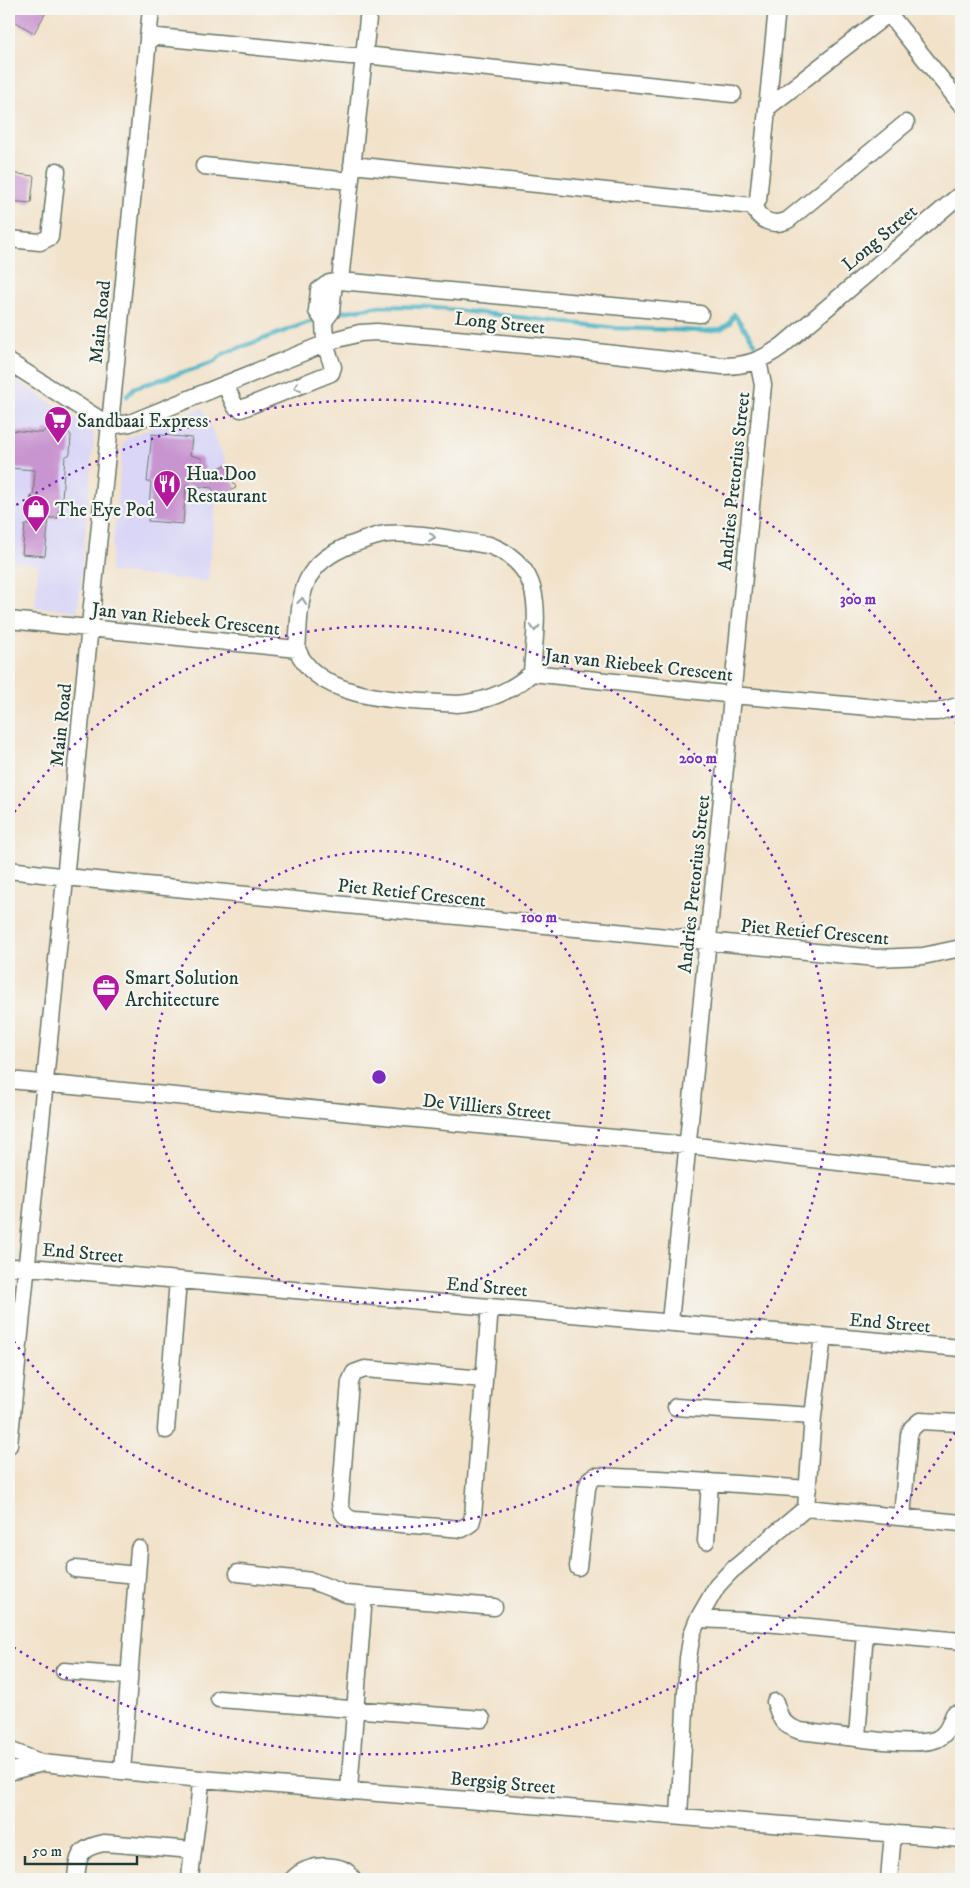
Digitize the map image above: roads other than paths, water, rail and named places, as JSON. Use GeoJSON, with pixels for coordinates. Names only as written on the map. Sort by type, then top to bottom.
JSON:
{"type":"FeatureCollection","features":[{"type":"Feature","properties":{"kind":"street","name":"Main Road"},"geometry":{"type":"LineString","coordinates":[[9,1445],[150,9]]}},
{"type":"Feature","properties":{"kind":"street"},"geometry":{"type":"LineString","coordinates":[[225,384],[233,403],[241,409],[328,375],[333,367],[325,344],[324,321],[331,312],[337,281],[369,9]]}},
{"type":"Feature","properties":{"kind":"street"},"geometry":{"type":"LineString","coordinates":[[767,108],[887,11],[961,104]]}},
{"type":"Feature","properties":{"kind":"street"},"geometry":{"type":"LineString","coordinates":[[754,206],[758,200],[776,18]]}},
{"type":"Feature","properties":{"kind":"street"},"geometry":{"type":"LineString","coordinates":[[148,36],[733,94]]}},
{"type":"Feature","properties":{"kind":"street"},"geometry":{"type":"LineString","coordinates":[[754,206],[760,217],[766,221],[777,223],[788,220],[906,123]]}},
{"type":"Feature","properties":{"kind":"street"},"geometry":{"type":"LineString","coordinates":[[204,166],[351,173],[754,206]]}},
{"type":"Feature","properties":{"kind":"street"},"geometry":{"type":"LineString","coordinates":[[9,239],[40,242],[50,237],[57,171]]}},
{"type":"Feature","properties":{"kind":"street","name":"Long Street"},"geometry":{"type":"LineString","coordinates":[[110,426],[130,423],[325,344],[360,333],[385,332],[723,366],[735,366],[758,360],[782,346],[961,194]]}},
{"type":"Feature","properties":{"kind":"street"},"geometry":{"type":"LineString","coordinates":[[337,281],[700,314]]}},
{"type":"Feature","properties":{"kind":"street","name":"Andries Pretorius Street"},"geometry":{"type":"LineString","coordinates":[[670,1322],[763,385],[758,360]]}},
{"type":"Feature","properties":{"kind":"street"},"geometry":{"type":"LineString","coordinates":[[9,362],[110,426]]}},
{"type":"Feature","properties":{"kind":"street"},"geometry":{"type":"LineString","coordinates":[[297,650],[303,593],[310,576],[318,565],[325,558],[342,548],[372,537],[404,534],[489,544],[510,554],[518,562],[529,577],[535,596],[532,673]]}},
{"type":"Feature","properties":{"kind":"street","name":"Jan van Riebeek Crescent"},"geometry":{"type":"LineString","coordinates":[[9,620],[297,650],[310,670],[336,686],[366,697],[457,704],[470,703],[497,696],[532,673],[925,712],[937,712],[961,703]]}},
{"type":"Feature","properties":{"kind":"street","name":"Piet Retief Crescent"},"geometry":{"type":"LineString","coordinates":[[9,870],[876,958],[923,956],[961,948]]}},
{"type":"Feature","properties":{"kind":"street","name":"De Villiers Street"},"geometry":{"type":"LineString","coordinates":[[9,1080],[687,1145],[961,1176]]}},
{"type":"Feature","properties":{"kind":"street","name":"End Street"},"geometry":{"type":"LineString","coordinates":[[9,1267],[961,1348]]}},
{"type":"Feature","properties":{"kind":"street"},"geometry":{"type":"LineString","coordinates":[[166,1430],[178,1280]]}},
{"type":"Feature","properties":{"kind":"street"},"geometry":{"type":"LineString","coordinates":[[484,1379],[365,1369],[354,1373],[350,1382],[340,1503],[346,1517],[354,1520],[458,1529],[469,1526],[473,1516],[490,1307]]}},
{"type":"Feature","properties":{"kind":"street"},"geometry":{"type":"LineString","coordinates":[[679,1816],[688,1658],[692,1634],[698,1618],[717,1586],[730,1572],[806,1508],[813,1416],[823,1336]]}},
{"type":"Feature","properties":{"kind":"street"},"geometry":{"type":"LineString","coordinates":[[676,1407],[813,1416]]}},
{"type":"Feature","properties":{"kind":"street"},"geometry":{"type":"LineString","coordinates":[[902,1516],[912,1428],[920,1421],[961,1423]]}},
{"type":"Feature","properties":{"kind":"street"},"geometry":{"type":"LineString","coordinates":[[578,1567],[587,1488],[590,1479],[600,1476],[808,1489]]}},
{"type":"Feature","properties":{"kind":"street"},"geometry":{"type":"LineString","coordinates":[[706,1541],[710,1482]]}},
{"type":"Feature","properties":{"kind":"street"},"geometry":{"type":"LineString","coordinates":[[806,1508],[961,1523]]}},
{"type":"Feature","properties":{"kind":"street"},"geometry":{"type":"LineString","coordinates":[[122,1771],[139,1549]]}},
{"type":"Feature","properties":{"kind":"street"},"geometry":{"type":"LineString","coordinates":[[75,1570],[137,1575]]}},
{"type":"Feature","properties":{"kind":"street"},"geometry":{"type":"LineString","coordinates":[[238,1572],[312,1581],[346,1594],[494,1607]]}},
{"type":"Feature","properties":{"kind":"street"},"geometry":{"type":"LineString","coordinates":[[349,1790],[364,1596]]}},
{"type":"Feature","properties":{"kind":"street"},"geometry":{"type":"LineString","coordinates":[[698,1618],[961,1641]]}},
{"type":"Feature","properties":{"kind":"street"},"geometry":{"type":"LineString","coordinates":[[856,1737],[865,1632]]}},
{"type":"Feature","properties":{"kind":"street"},"geometry":{"type":"LineString","coordinates":[[64,1670],[129,1676]]}},
{"type":"Feature","properties":{"kind":"street"},"geometry":{"type":"LineString","coordinates":[[219,1699],[482,1719]]}},
{"type":"Feature","properties":{"kind":"street"},"geometry":{"type":"LineString","coordinates":[[775,1702],[782,1721],[800,1731],[910,1743],[939,1738],[948,1729],[954,1714]]}},
{"type":"Feature","properties":{"kind":"street","name":"Bergsig Street"},"geometry":{"type":"LineString","coordinates":[[9,1750],[42,1763],[201,1779],[961,1839]]}},
{"type":"Feature","properties":{"kind":"street","name":"Bergsig Street"},"geometry":{"type":"LineString","coordinates":[[9,1772],[42,1763]]}},
{"type":"Feature","properties":{"kind":"street"},"geometry":{"type":"LineString","coordinates":[[190,1879],[199,1814],[201,1779]]}},
{"type":"Feature","properties":{"kind":"street"},"geometry":{"type":"LineString","coordinates":[[889,1879],[893,1833]]}},
{"type":"Feature","properties":{"kind":"street"},"geometry":{"type":"LineString","coordinates":[[76,1879],[79,1856],[84,1849],[92,1845],[104,1843],[193,1850]]}},
{"type":"Feature","properties":{"kind":"street"},"geometry":{"type":"LineString","coordinates":[[293,1879],[306,1870],[321,1867],[344,1870],[351,1875],[352,1879]]}},
{"type":"Feature","properties":{"kind":"waterway"},"geometry":{"type":"LineString","coordinates":[[335,313],[381,306],[427,307],[615,328],[705,331],[721,329],[730,323],[734,314]]}},
{"type":"Feature","properties":{"kind":"waterway"},"geometry":{"type":"LineString","coordinates":[[734,314],[755,343]]}},
{"type":"Feature","properties":{"kind":"waterway"},"geometry":{"type":"LineString","coordinates":[[127,396],[134,388],[212,363],[225,353],[312,321]]}},
{"type":"Feature","properties":{"kind":"place","name":"Sandbaai Express"},"geometry":{"type":"Point","coordinates":[58,444]}},
{"type":"Feature","properties":{"kind":"place","name":"Hua.Doo Restaurant"},"geometry":{"type":"Point","coordinates":[167,508]}},
{"type":"Feature","properties":{"kind":"place","name":"The Eye Pod"},"geometry":{"type":"Point","coordinates":[36,533]}},
{"type":"Feature","properties":{"kind":"place","name":"Smart Solution Architecture"},"geometry":{"type":"Point","coordinates":[106,1012]}}]}
